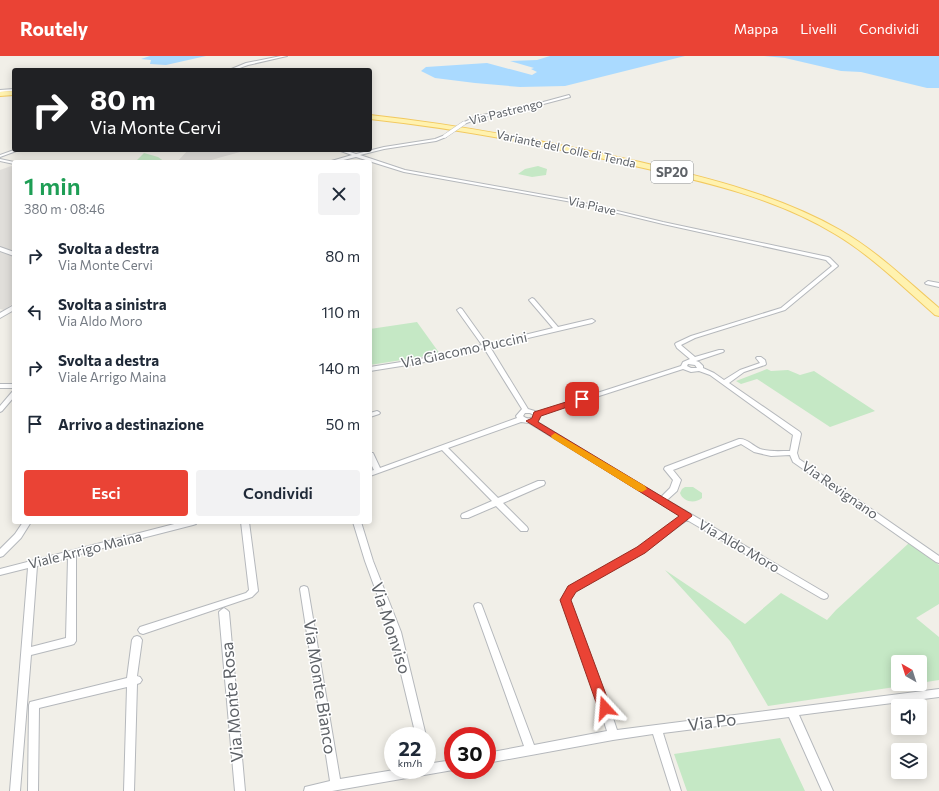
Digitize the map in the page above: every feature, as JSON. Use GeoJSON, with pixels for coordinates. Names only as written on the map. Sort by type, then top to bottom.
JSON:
{"type":"FeatureCollection","features":[{"type":"Feature","properties":{"kind":"main road"},"geometry":{"type":"LineString","coordinates":[[0,93],[12,92]]}},
{"type":"Feature","properties":{"kind":"main road","name":"Variante del Colle di Tenda"},"geometry":{"type":"LineString","coordinates":[[372,117],[493,133],[574,149],[668,171],[754,195],[785,206],[816,220],[869,252],[939,313]]}},
{"type":"Feature","properties":{"kind":"street"},"geometry":{"type":"LineString","coordinates":[[236,68],[247,64],[285,56]]}},
{"type":"Feature","properties":{"kind":"street","name":"Via Pastrengo"},"geometry":{"type":"LineString","coordinates":[[372,151],[436,140],[445,136],[464,123],[479,117],[536,105],[569,96]]}},
{"type":"Feature","properties":{"kind":"street"},"geometry":{"type":"LineString","coordinates":[[0,156],[12,152]]}},
{"type":"Feature","properties":{"kind":"street","name":"Via Piave"},"geometry":{"type":"LineString","coordinates":[[346,152],[370,160]]}},
{"type":"Feature","properties":{"kind":"street","name":"Via Pastrengo"},"geometry":{"type":"LineString","coordinates":[[337,160],[367,152]]}},
{"type":"Feature","properties":{"kind":"street"},"geometry":{"type":"LineString","coordinates":[[0,160],[12,163]]}},
{"type":"Feature","properties":{"kind":"street","name":"Via Piave"},"geometry":{"type":"LineString","coordinates":[[372,161],[404,171],[572,201],[663,223],[828,259]]}},
{"type":"Feature","properties":{"kind":"street"},"geometry":{"type":"LineString","coordinates":[[0,249],[12,253]]}},
{"type":"Feature","properties":{"kind":"street","name":"Via Revignano"},"geometry":{"type":"LineString","coordinates":[[700,369],[700,366],[679,347],[678,344],[693,337],[784,309],[835,266],[828,259]]}},
{"type":"Feature","properties":{"kind":"street"},"geometry":{"type":"LineString","coordinates":[[928,283],[939,285]]}},
{"type":"Feature","properties":{"kind":"street"},"geometry":{"type":"LineString","coordinates":[[532,300],[557,329]]}},
{"type":"Feature","properties":{"kind":"street"},"geometry":{"type":"LineString","coordinates":[[0,316],[12,308]]}},
{"type":"Feature","properties":{"kind":"street"},"geometry":{"type":"LineString","coordinates":[[460,310],[486,346],[526,410]]}},
{"type":"Feature","properties":{"kind":"street","name":"Via Giacomo Puccini"},"geometry":{"type":"LineString","coordinates":[[372,369],[420,361],[592,320]]}},
{"type":"Feature","properties":{"kind":"street"},"geometry":{"type":"LineString","coordinates":[[537,414],[684,366],[685,363],[692,360],[721,351]]}},
{"type":"Feature","properties":{"kind":"street"},"geometry":{"type":"LineString","coordinates":[[724,383],[742,371],[763,364],[763,361],[759,358]]}},
{"type":"Feature","properties":{"kind":"street","name":"Via Revignano"},"geometry":{"type":"LineString","coordinates":[[684,366],[688,370],[694,371],[700,369],[712,374],[797,434],[793,453],[796,460],[939,560]]}},
{"type":"Feature","properties":{"kind":"street"},"geometry":{"type":"LineString","coordinates":[[0,386],[12,386]]}},
{"type":"Feature","properties":{"kind":"street"},"geometry":{"type":"LineString","coordinates":[[0,410],[12,395]]}},
{"type":"Feature","properties":{"kind":"street"},"geometry":{"type":"LineString","coordinates":[[521,419],[519,414],[526,410],[534,411],[537,414]]}},
{"type":"Feature","properties":{"kind":"street"},"geometry":{"type":"LineString","coordinates":[[372,473],[521,419],[531,421],[536,419],[537,414]]}},
{"type":"Feature","properties":{"kind":"street","name":"Via Aldo Moro"},"geometry":{"type":"LineString","coordinates":[[531,421],[687,516],[824,596]]}},
{"type":"Feature","properties":{"kind":"street"},"geometry":{"type":"LineString","coordinates":[[662,501],[674,489],[677,480],[668,469],[742,441],[757,450],[771,454],[793,453]]}},
{"type":"Feature","properties":{"kind":"street"},"geometry":{"type":"LineString","coordinates":[[443,447],[524,529]]}},
{"type":"Feature","properties":{"kind":"street"},"geometry":{"type":"LineString","coordinates":[[372,459],[378,471]]}},
{"type":"Feature","properties":{"kind":"street"},"geometry":{"type":"LineString","coordinates":[[465,516],[541,483]]}},
{"type":"Feature","properties":{"kind":"street"},"geometry":{"type":"LineString","coordinates":[[613,735],[600,694],[565,600],[572,589],[641,550],[687,516]]}},
{"type":"Feature","properties":{"kind":"street"},"geometry":{"type":"LineString","coordinates":[[0,554],[18,536],[26,524]]}},
{"type":"Feature","properties":{"kind":"street","name":"Viale Arrigo Maina"},"geometry":{"type":"LineString","coordinates":[[0,572],[183,524]]}},
{"type":"Feature","properties":{"kind":"street"},"geometry":{"type":"LineString","coordinates":[[143,630],[249,595],[254,591],[245,524]]}},
{"type":"Feature","properties":{"kind":"street","name":"Via Monviso"},"geometry":{"type":"LineString","coordinates":[[358,524],[369,561],[396,632],[419,727]]}},
{"type":"Feature","properties":{"kind":"street"},"geometry":{"type":"LineString","coordinates":[[26,652],[71,641],[72,553]]}},
{"type":"Feature","properties":{"kind":"street"},"geometry":{"type":"LineString","coordinates":[[15,791],[33,563]]}},
{"type":"Feature","properties":{"kind":"street","name":"Via Monte Bianco"},"geometry":{"type":"LineString","coordinates":[[304,589],[336,784]]}},
{"type":"Feature","properties":{"kind":"street"},"geometry":{"type":"LineString","coordinates":[[478,606],[531,750]]}},
{"type":"Feature","properties":{"kind":"street","name":"Via Monte Rosa"},"geometry":{"type":"LineString","coordinates":[[224,612],[240,791]]}},
{"type":"Feature","properties":{"kind":"street"},"geometry":{"type":"LineString","coordinates":[[129,791],[137,640]]}},
{"type":"Feature","properties":{"kind":"street"},"geometry":{"type":"LineString","coordinates":[[33,791],[34,706],[134,680]]}},
{"type":"Feature","properties":{"kind":"street","name":"Via Po"},"geometry":{"type":"LineString","coordinates":[[496,756],[613,735],[939,693]]}},
{"type":"Feature","properties":{"kind":"street"},"geometry":{"type":"LineString","coordinates":[[792,712],[828,791]]}},
{"type":"Feature","properties":{"kind":"street"},"geometry":{"type":"LineString","coordinates":[[656,729],[676,791]]}},
{"type":"Feature","properties":{"kind":"street"},"geometry":{"type":"LineString","coordinates":[[309,791],[336,784],[384,775]]}},
{"type":"Feature","properties":{"kind":"shaded area"},"geometry":{"type":"Polygon","coordinates":[[[186,152],[240,152],[211,160],[179,160],[186,152]]]}},
{"type":"Feature","properties":{"kind":"shaded area"},"geometry":{"type":"Polygon","coordinates":[[[12,166],[12,304],[4,310],[0,309],[0,170],[12,166]]]}},
{"type":"Feature","properties":{"kind":"green space"},"geometry":{"type":"Polygon","coordinates":[[[144,153],[158,157],[162,160],[137,160],[144,153]]]}},
{"type":"Feature","properties":{"kind":"green space"},"geometry":{"type":"Polygon","coordinates":[[[538,166],[547,169],[546,175],[532,177],[518,174],[525,169],[538,166]]]}},
{"type":"Feature","properties":{"kind":"green space"},"geometry":{"type":"Polygon","coordinates":[[[417,322],[440,354],[372,365],[372,329],[417,322]]]}},
{"type":"Feature","properties":{"kind":"green space"},"geometry":{"type":"Polygon","coordinates":[[[767,369],[771,371],[788,370],[800,375],[814,371],[875,411],[830,427],[757,379],[741,384],[736,381],[767,369]]]}},
{"type":"Feature","properties":{"kind":"green space"},"geometry":{"type":"Polygon","coordinates":[[[685,487],[693,487],[702,493],[702,498],[696,501],[686,500],[680,493],[685,487]]]}},
{"type":"Feature","properties":{"kind":"green space"},"geometry":{"type":"Polygon","coordinates":[[[909,543],[939,565],[939,604],[916,618],[939,637],[939,680],[927,682],[927,655],[891,655],[891,688],[768,706],[730,641],[665,570],[745,624],[781,593],[827,620],[909,543]]]}},
{"type":"Feature","properties":{"kind":"green space"},"geometry":{"type":"Polygon","coordinates":[[[780,738],[805,791],[687,791],[674,754],[780,738]]]}},
{"type":"Feature","properties":{"kind":"water"},"geometry":{"type":"Polygon","coordinates":[[[150,56],[206,56],[166,65],[150,64],[151,60],[141,59],[150,56]]]}},
{"type":"Feature","properties":{"kind":"water"},"geometry":{"type":"Polygon","coordinates":[[[550,56],[685,56],[565,86],[520,87],[475,83],[435,78],[421,71],[426,67],[487,63],[532,75],[537,72],[531,69],[534,68],[510,61],[537,60],[550,56]]]}},
{"type":"Feature","properties":{"kind":"water"},"geometry":{"type":"Polygon","coordinates":[[[764,56],[939,56],[939,88],[927,88],[861,72],[841,71],[785,58],[764,56]]]}},
{"type":"Feature","properties":{"kind":"slow traffic"},"geometry":{"type":"LineString","coordinates":[[555,436],[642,489]]}},
{"type":"Feature","properties":{"kind":"route"},"geometry":{"type":"LineString","coordinates":[[582,399],[537,414],[537,418],[531,421],[687,516],[641,550],[572,589],[565,600],[605,708]]}}]}
